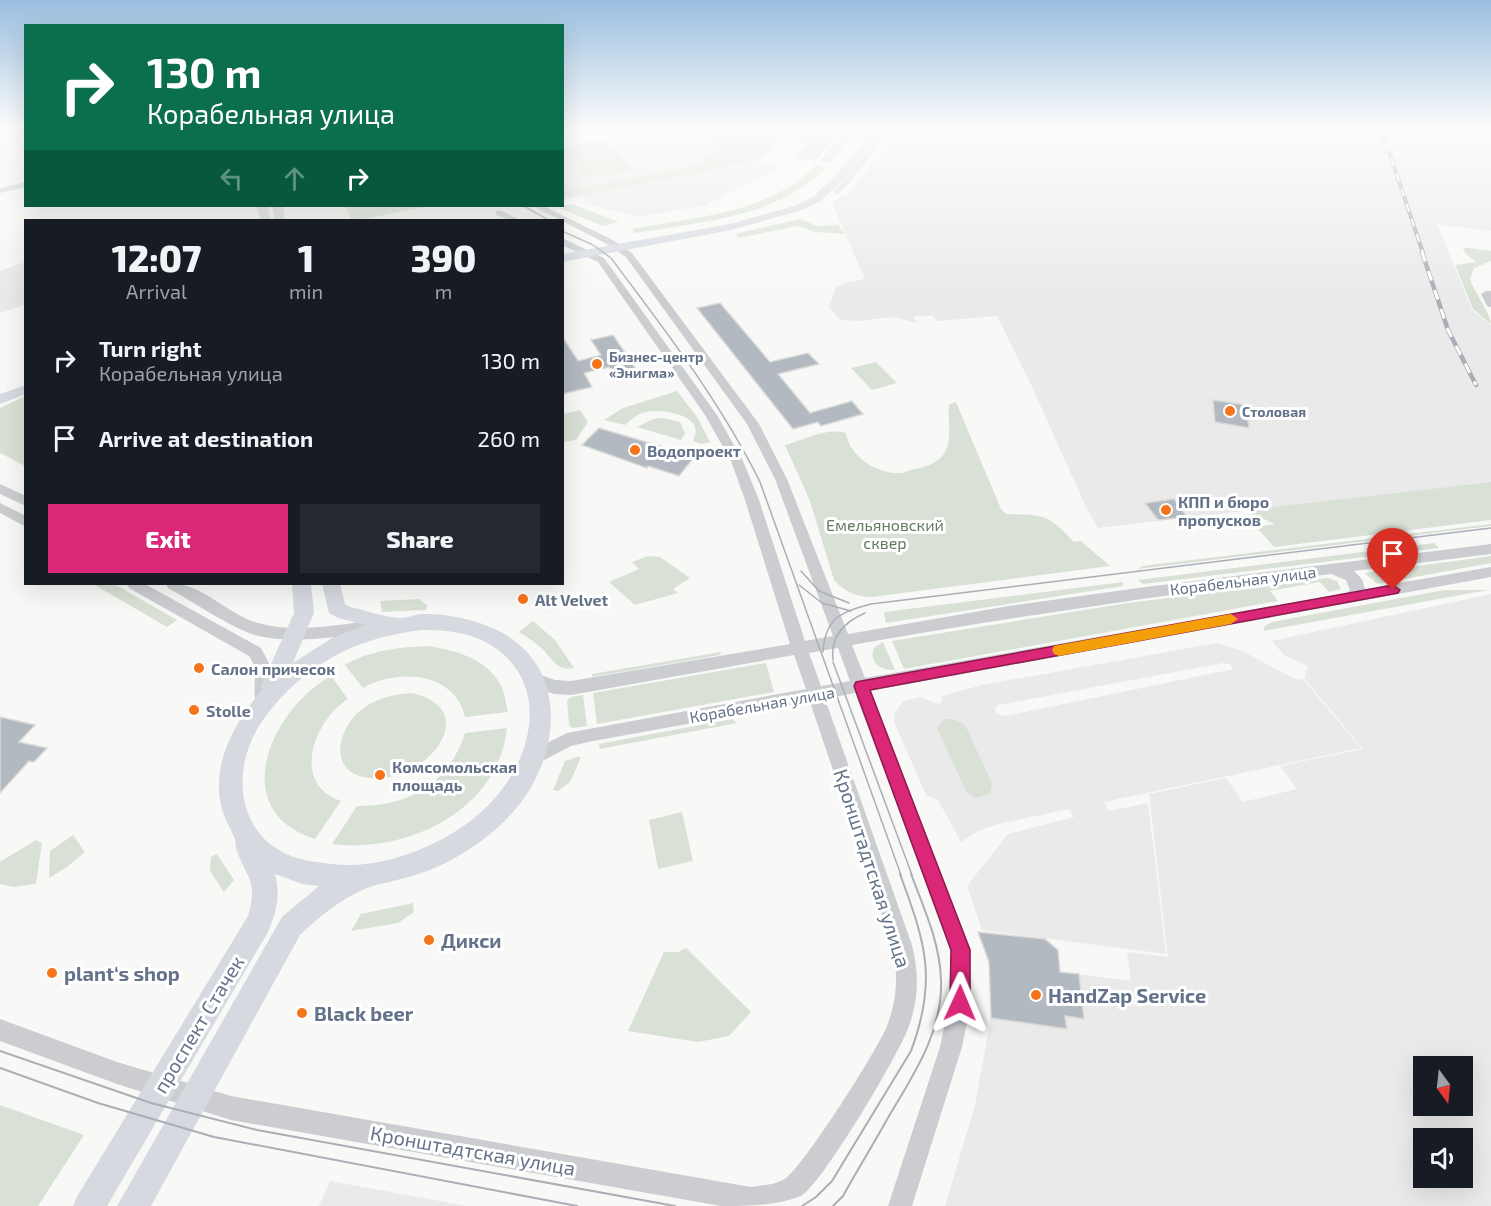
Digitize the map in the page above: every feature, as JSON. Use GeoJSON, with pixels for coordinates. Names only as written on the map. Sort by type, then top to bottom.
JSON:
{"type":"FeatureCollection","features":[{"type":"Feature","properties":{"kind":"main road"},"geometry":{"type":"LineString","coordinates":[[615,245],[747,215],[796,198],[815,184]]}},
{"type":"Feature","properties":{"kind":"main road"},"geometry":{"type":"LineString","coordinates":[[564,250],[584,250],[740,225],[798,208],[817,198],[832,184]]}},
{"type":"Feature","properties":{"kind":"main road"},"geometry":{"type":"LineString","coordinates":[[564,257],[584,250]]}},
{"type":"Feature","properties":{"kind":"main road"},"geometry":{"type":"LineString","coordinates":[[0,393],[24,383]]}},
{"type":"Feature","properties":{"kind":"main road"},"geometry":{"type":"LineString","coordinates":[[0,399],[24,390]]}},
{"type":"Feature","properties":{"kind":"main road"},"geometry":{"type":"LineString","coordinates":[[263,702],[292,674],[325,651],[362,634],[399,625],[442,623],[481,632],[499,640],[526,664],[535,680],[542,717],[533,758],[510,797],[474,832],[425,860],[396,871],[367,877],[324,877],[294,870],[274,861],[257,849],[244,834],[233,807],[230,777],[234,756],[242,735],[263,702],[297,633],[304,613],[302,585]]}},
{"type":"Feature","properties":{"kind":"main road"},"geometry":{"type":"LineString","coordinates":[[331,585],[336,608],[345,613],[399,625]]}},
{"type":"Feature","properties":{"kind":"main road","name":"проспект Стачек"},"geometry":{"type":"LineString","coordinates":[[89,1206],[259,923],[265,907],[263,875],[249,852],[244,834]]}},
{"type":"Feature","properties":{"kind":"main road","name":"проспект Стачек"},"geometry":{"type":"LineString","coordinates":[[133,1206],[291,926],[323,897],[367,877]]}},
{"type":"Feature","properties":{"kind":"street"},"geometry":{"type":"LineString","coordinates":[[0,189],[20,184]]}},
{"type":"Feature","properties":{"kind":"street"},"geometry":{"type":"LineString","coordinates":[[539,207],[563,219]]}},
{"type":"Feature","properties":{"kind":"street"},"geometry":{"type":"LineString","coordinates":[[498,213],[513,219]]}},
{"type":"Feature","properties":{"kind":"street"},"geometry":{"type":"LineString","coordinates":[[564,220],[615,245],[629,255],[740,405],[765,445],[781,478],[961,950],[960,1003],[951,1047],[900,1206]]}},
{"type":"Feature","properties":{"kind":"street","name":"Кронштадтская улица"},"geometry":{"type":"LineString","coordinates":[[0,1030],[161,1087],[231,1108],[751,1199],[771,1197],[795,1186],[812,1167],[888,1048],[898,1026],[906,1000],[908,971],[902,945],[800,649],[753,500],[727,441],[638,310],[601,260],[564,242]]}},
{"type":"Feature","properties":{"kind":"street"},"geometry":{"type":"LineString","coordinates":[[1491,294],[1486,294],[1491,304]]}},
{"type":"Feature","properties":{"kind":"street"},"geometry":{"type":"LineString","coordinates":[[0,488],[24,501]]}},
{"type":"Feature","properties":{"kind":"street"},"geometry":{"type":"LineString","coordinates":[[0,507],[24,521]]}},
{"type":"Feature","properties":{"kind":"street","name":"Корабельная улица"},"geometry":{"type":"LineString","coordinates":[[535,680],[554,687],[571,688],[1072,602],[1491,549]]}},
{"type":"Feature","properties":{"kind":"street"},"geometry":{"type":"LineString","coordinates":[[1327,569],[1340,571],[1355,580],[1358,592],[1351,597]]}},
{"type":"Feature","properties":{"kind":"street","name":"Корабельная улица"},"geometry":{"type":"LineString","coordinates":[[533,758],[567,740],[1491,572]]}},
{"type":"Feature","properties":{"kind":"street"},"geometry":{"type":"LineString","coordinates":[[136,585],[255,652],[261,659],[265,670],[263,702]]}},
{"type":"Feature","properties":{"kind":"street"},"geometry":{"type":"LineString","coordinates":[[175,585],[253,628],[297,633],[399,625]]}},
{"type":"Feature","properties":{"kind":"shaded area"},"geometry":{"type":"Polygon","coordinates":[[[564,184],[745,184],[705,205],[638,217],[587,204],[581,196],[564,200],[564,184]]]}},
{"type":"Feature","properties":{"kind":"shaded area"},"geometry":{"type":"Polygon","coordinates":[[[856,184],[1491,184],[1491,231],[1437,224],[1472,310],[1491,325],[1491,482],[1098,528],[1085,505],[1034,391],[997,316],[937,321],[933,316],[913,316],[917,323],[892,317],[859,321],[840,320],[829,307],[836,287],[865,279],[832,203],[848,194],[856,184]]]}},
{"type":"Feature","properties":{"kind":"shaded area"},"geometry":{"type":"Polygon","coordinates":[[[24,262],[24,305],[0,313],[0,271],[24,262]]]}},
{"type":"Feature","properties":{"kind":"shaded area"},"geometry":{"type":"Polygon","coordinates":[[[1491,594],[1491,1206],[945,1206],[975,1105],[991,1017],[989,962],[978,932],[1045,939],[1058,950],[1061,972],[1131,981],[1127,952],[1168,957],[1149,794],[1226,778],[1243,802],[1297,789],[1280,766],[1363,749],[1304,678],[1308,666],[1285,656],[1272,641],[1491,594]]]}},
{"type":"Feature","properties":{"kind":"shaded area"},"geometry":{"type":"Polygon","coordinates":[[[1217,643],[1240,650],[1297,680],[1303,679],[1361,748],[1104,802],[1109,811],[1148,803],[1166,954],[982,930],[967,886],[1008,834],[1074,817],[1069,809],[998,824],[978,831],[961,842],[938,800],[926,795],[894,722],[895,712],[904,701],[920,697],[938,704],[942,702],[942,696],[982,685],[1217,643]],[[1223,663],[998,705],[995,708],[996,713],[1005,716],[1234,669],[1229,664],[1223,663]]]}},
{"type":"Feature","properties":{"kind":"shaded area"},"geometry":{"type":"Polygon","coordinates":[[[330,1181],[467,1206],[319,1206],[330,1181]]]}},
{"type":"Feature","properties":{"kind":"green space"},"geometry":{"type":"Polygon","coordinates":[[[599,184],[636,184],[564,198],[564,191],[599,184]]]}},
{"type":"Feature","properties":{"kind":"green space"},"geometry":{"type":"Polygon","coordinates":[[[792,184],[807,184],[786,197],[737,215],[635,233],[632,229],[730,211],[777,194],[792,184]]]}},
{"type":"Feature","properties":{"kind":"green space"},"geometry":{"type":"Polygon","coordinates":[[[840,184],[849,184],[838,194],[833,193],[840,184]]]}},
{"type":"Feature","properties":{"kind":"green space"},"geometry":{"type":"Polygon","coordinates":[[[572,204],[619,222],[603,226],[556,207],[572,204]]]}},
{"type":"Feature","properties":{"kind":"green space"},"geometry":{"type":"Polygon","coordinates":[[[346,207],[426,207],[362,219],[351,219],[346,207]]]}},
{"type":"Feature","properties":{"kind":"green space"},"geometry":{"type":"Polygon","coordinates":[[[800,219],[817,226],[838,225],[845,234],[815,232],[798,226],[739,238],[735,234],[800,219]]]}},
{"type":"Feature","properties":{"kind":"green space"},"geometry":{"type":"Polygon","coordinates":[[[1462,247],[1491,251],[1491,261],[1474,268],[1470,279],[1491,324],[1473,309],[1455,265],[1477,262],[1467,255],[1462,247]]]}},
{"type":"Feature","properties":{"kind":"green space"},"geometry":{"type":"Polygon","coordinates":[[[876,362],[897,383],[872,390],[851,368],[876,362]]]}},
{"type":"Feature","properties":{"kind":"green space"},"geometry":{"type":"Polygon","coordinates":[[[677,391],[697,417],[710,442],[701,444],[693,441],[696,432],[694,425],[688,419],[662,411],[645,412],[625,425],[604,420],[623,408],[677,391]]]}},
{"type":"Feature","properties":{"kind":"green space"},"geometry":{"type":"Polygon","coordinates":[[[24,396],[24,465],[0,453],[0,408],[24,396]]]}},
{"type":"Feature","properties":{"kind":"green space","name":"Емельяновский сквер"},"geometry":{"type":"Polygon","coordinates":[[[956,402],[1001,509],[1006,514],[1037,516],[1050,521],[1074,542],[1081,541],[1110,566],[872,597],[851,593],[834,580],[810,501],[785,445],[823,433],[846,433],[853,450],[867,463],[884,471],[903,473],[931,464],[942,457],[946,451],[949,436],[949,404],[956,402]]]}},
{"type":"Feature","properties":{"kind":"green space"},"geometry":{"type":"Polygon","coordinates":[[[580,410],[588,422],[576,440],[564,442],[564,414],[580,410]]]}},
{"type":"Feature","properties":{"kind":"green space"},"geometry":{"type":"Polygon","coordinates":[[[663,418],[680,422],[685,433],[681,440],[637,427],[653,419],[663,418]]]}},
{"type":"Feature","properties":{"kind":"green space"},"geometry":{"type":"Polygon","coordinates":[[[1491,482],[1491,520],[1274,547],[1256,527],[1275,524],[1264,519],[1256,520],[1247,510],[1491,482]]]}},
{"type":"Feature","properties":{"kind":"green space"},"geometry":{"type":"Polygon","coordinates":[[[1491,524],[1491,526],[1138,569],[1142,566],[1491,524]]]}},
{"type":"Feature","properties":{"kind":"green space"},"geometry":{"type":"Polygon","coordinates":[[[1434,543],[1439,548],[1143,584],[1138,580],[1434,543]]]}},
{"type":"Feature","properties":{"kind":"green space"},"geometry":{"type":"Polygon","coordinates":[[[648,556],[660,557],[690,578],[673,589],[678,593],[635,605],[609,582],[639,569],[632,562],[648,556]]]}},
{"type":"Feature","properties":{"kind":"green space"},"geometry":{"type":"Polygon","coordinates":[[[1491,556],[1491,563],[1377,584],[1365,573],[1491,556]]]}},
{"type":"Feature","properties":{"kind":"green space"},"geometry":{"type":"Polygon","coordinates":[[[1327,578],[1337,581],[1341,589],[1329,592],[1320,582],[1270,591],[1278,601],[904,669],[892,641],[1128,603],[1327,578]]]}},
{"type":"Feature","properties":{"kind":"green space"},"geometry":{"type":"Polygon","coordinates":[[[1123,582],[1123,586],[886,623],[884,612],[1123,582]]]}},
{"type":"Feature","properties":{"kind":"green space"},"geometry":{"type":"Polygon","coordinates":[[[95,585],[116,585],[177,620],[167,627],[95,585]]]}},
{"type":"Feature","properties":{"kind":"green space"},"geometry":{"type":"Polygon","coordinates":[[[1444,590],[1488,590],[1263,631],[1265,626],[1272,622],[1444,590]]]}},
{"type":"Feature","properties":{"kind":"green space"},"geometry":{"type":"Polygon","coordinates":[[[419,599],[427,605],[426,610],[382,612],[380,601],[419,599]]]}},
{"type":"Feature","properties":{"kind":"green space"},"geometry":{"type":"Polygon","coordinates":[[[533,621],[555,640],[574,668],[568,669],[558,665],[539,646],[519,632],[533,621]]]}},
{"type":"Feature","properties":{"kind":"green space"},"geometry":{"type":"Polygon","coordinates":[[[883,642],[895,670],[885,669],[874,661],[874,648],[883,642]]]}},
{"type":"Feature","properties":{"kind":"green space"},"geometry":{"type":"Polygon","coordinates":[[[429,646],[461,654],[481,663],[496,678],[502,688],[508,712],[465,717],[459,702],[450,691],[438,683],[423,678],[392,678],[363,688],[345,665],[386,650],[429,646]]]}},
{"type":"Feature","properties":{"kind":"green space"},"geometry":{"type":"Polygon","coordinates":[[[721,652],[720,655],[592,677],[592,674],[721,652]]]}},
{"type":"Feature","properties":{"kind":"green space"},"geometry":{"type":"Polygon","coordinates":[[[766,663],[774,692],[597,724],[593,693],[766,663]]]}},
{"type":"Feature","properties":{"kind":"green space"},"geometry":{"type":"Polygon","coordinates":[[[331,676],[348,699],[325,721],[317,736],[312,767],[316,781],[325,793],[341,801],[315,839],[288,825],[271,806],[265,784],[267,760],[276,735],[290,712],[309,692],[331,676]]]}},
{"type":"Feature","properties":{"kind":"green space"},"geometry":{"type":"Polygon","coordinates":[[[412,693],[434,702],[444,714],[446,729],[439,744],[427,759],[410,770],[390,777],[369,778],[355,774],[346,767],[341,758],[340,747],[348,725],[356,715],[382,698],[412,693]]]}},
{"type":"Feature","properties":{"kind":"green space"},"geometry":{"type":"Polygon","coordinates":[[[583,695],[587,726],[572,728],[569,725],[567,700],[583,695]]]}},
{"type":"Feature","properties":{"kind":"green space"},"geometry":{"type":"Polygon","coordinates":[[[732,719],[737,723],[600,749],[599,744],[732,719]]]}},
{"type":"Feature","properties":{"kind":"green space"},"geometry":{"type":"Polygon","coordinates":[[[945,719],[953,719],[965,725],[992,783],[990,794],[975,798],[966,791],[937,728],[945,719]]]}},
{"type":"Feature","properties":{"kind":"green space"},"geometry":{"type":"Polygon","coordinates":[[[507,728],[500,757],[487,782],[468,803],[445,820],[418,833],[390,842],[361,845],[332,844],[357,806],[376,805],[410,797],[437,779],[458,751],[465,733],[507,728]]]}},
{"type":"Feature","properties":{"kind":"green space"},"geometry":{"type":"Polygon","coordinates":[[[581,757],[570,782],[558,791],[553,790],[565,761],[581,757]]]}},
{"type":"Feature","properties":{"kind":"green space"},"geometry":{"type":"Polygon","coordinates":[[[682,812],[693,861],[658,869],[649,820],[682,812]]]}},
{"type":"Feature","properties":{"kind":"green space"},"geometry":{"type":"Polygon","coordinates":[[[73,835],[85,852],[49,878],[50,851],[73,835]]]}},
{"type":"Feature","properties":{"kind":"green space"},"geometry":{"type":"Polygon","coordinates":[[[36,840],[42,843],[36,884],[13,887],[0,884],[0,862],[36,840]]]}},
{"type":"Feature","properties":{"kind":"green space"},"geometry":{"type":"Polygon","coordinates":[[[217,854],[234,880],[224,892],[210,871],[211,857],[217,854]]]}},
{"type":"Feature","properties":{"kind":"green space"},"geometry":{"type":"Polygon","coordinates":[[[413,903],[414,912],[398,923],[351,931],[361,914],[413,903]]]}},
{"type":"Feature","properties":{"kind":"green space"},"geometry":{"type":"Polygon","coordinates":[[[686,948],[751,1012],[729,1036],[698,1042],[628,1031],[664,952],[678,952],[686,948]]]}},
{"type":"Feature","properties":{"kind":"green space"},"geometry":{"type":"Polygon","coordinates":[[[0,1105],[84,1135],[38,1206],[0,1206],[0,1105]]]}},
{"type":"Feature","properties":{"kind":"building"},"geometry":{"type":"Polygon","coordinates":[[[720,303],[770,362],[808,353],[819,364],[778,374],[810,413],[852,401],[863,414],[821,426],[818,422],[793,429],[697,308],[720,303]]]}},
{"type":"Feature","properties":{"kind":"building","name":"Бизнес-центр «Энигма»"},"geometry":{"type":"Polygon","coordinates":[[[613,335],[640,375],[618,381],[609,367],[584,373],[592,387],[564,394],[564,339],[578,361],[601,355],[591,340],[613,335]]]}},
{"type":"Feature","properties":{"kind":"building","name":"Столовая"},"geometry":{"type":"Polygon","coordinates":[[[1213,400],[1246,405],[1249,428],[1215,422],[1213,400]]]}},
{"type":"Feature","properties":{"kind":"building","name":"Водопроект"},"geometry":{"type":"Polygon","coordinates":[[[599,428],[695,456],[679,476],[648,466],[647,468],[582,445],[599,428]]]}},
{"type":"Feature","properties":{"kind":"building","name":"КПП и бюро пропусков"},"geometry":{"type":"Polygon","coordinates":[[[1174,499],[1187,517],[1158,520],[1145,503],[1174,499]]]}},
{"type":"Feature","properties":{"kind":"building"},"geometry":{"type":"Polygon","coordinates":[[[0,717],[35,725],[19,742],[47,748],[34,762],[29,761],[0,793],[0,717]]]}},
{"type":"Feature","properties":{"kind":"building","name":"HandZap Service"},"geometry":{"type":"Polygon","coordinates":[[[978,932],[1045,939],[1058,950],[1060,972],[1079,974],[1084,1019],[1065,1016],[1067,1029],[991,1018],[989,962],[978,932]]]}},
{"type":"Feature","properties":{"kind":"tram line"},"geometry":{"type":"LineString","coordinates":[[526,207],[546,219]]}},
{"type":"Feature","properties":{"kind":"tram line"},"geometry":{"type":"LineString","coordinates":[[564,232],[593,245],[611,258],[710,395],[760,482],[901,875]]}},
{"type":"Feature","properties":{"kind":"tram line"},"geometry":{"type":"LineString","coordinates":[[850,611],[871,604],[1491,528]]}},
{"type":"Feature","properties":{"kind":"tram line"},"geometry":{"type":"LineString","coordinates":[[801,571],[819,591],[849,603]]}},
{"type":"Feature","properties":{"kind":"tram line"},"geometry":{"type":"LineString","coordinates":[[799,585],[822,603],[850,611]]}},
{"type":"Feature","properties":{"kind":"tram line"},"geometry":{"type":"LineString","coordinates":[[823,652],[824,641],[831,624],[836,618],[850,611]]}},
{"type":"Feature","properties":{"kind":"tram line"},"geometry":{"type":"LineString","coordinates":[[833,660],[834,644],[840,631],[845,625],[865,613]]}},
{"type":"Feature","properties":{"kind":"tram line"},"geometry":{"type":"LineString","coordinates":[[833,662],[912,875]]}},
{"type":"Feature","properties":{"kind":"tram line"},"geometry":{"type":"LineString","coordinates":[[802,1206],[816,1197],[832,1181],[911,1051],[919,1026],[924,1003],[925,961],[916,920],[900,874]]}},
{"type":"Feature","properties":{"kind":"tram line"},"geometry":{"type":"LineString","coordinates":[[833,1206],[843,1196],[917,1068],[937,1017],[941,980],[938,953],[911,874]]}},
{"type":"Feature","properties":{"kind":"tram line"},"geometry":{"type":"LineString","coordinates":[[0,1051],[151,1103],[257,1130],[675,1206]]}},
{"type":"Feature","properties":{"kind":"tram line"},"geometry":{"type":"LineString","coordinates":[[0,1068],[98,1103],[214,1137],[577,1206]]}},
{"type":"Feature","properties":{"kind":"railway"},"geometry":{"type":"LineString","coordinates":[[1400,184],[1423,253]]}},
{"type":"Feature","properties":{"kind":"railway"},"geometry":{"type":"LineString","coordinates":[[1422,252],[1448,330],[1476,385]]}},
{"type":"Feature","properties":{"kind":"slow traffic"},"geometry":{"type":"LineString","coordinates":[[1059,650],[1231,619]]}},
{"type":"Feature","properties":{"kind":"place","name":"Бизнес-центр «Энигма»"},"geometry":{"type":"Point","coordinates":[597,364]}},
{"type":"Feature","properties":{"kind":"place","name":"Столовая"},"geometry":{"type":"Point","coordinates":[1230,411]}},
{"type":"Feature","properties":{"kind":"place","name":"Водопроект"},"geometry":{"type":"Point","coordinates":[635,450]}},
{"type":"Feature","properties":{"kind":"place","name":"КПП и бюро пропусков"},"geometry":{"type":"Point","coordinates":[1166,510]}},
{"type":"Feature","properties":{"kind":"place","name":"Alt Velvet"},"geometry":{"type":"Point","coordinates":[523,599]}},
{"type":"Feature","properties":{"kind":"place","name":"Салон причесок"},"geometry":{"type":"Point","coordinates":[199,668]}},
{"type":"Feature","properties":{"kind":"place","name":"Stolle"},"geometry":{"type":"Point","coordinates":[194,710]}},
{"type":"Feature","properties":{"kind":"place","name":"Комсомольская площадь"},"geometry":{"type":"Point","coordinates":[380,775]}},
{"type":"Feature","properties":{"kind":"place","name":"Дикси"},"geometry":{"type":"Point","coordinates":[429,940]}},
{"type":"Feature","properties":{"kind":"place","name":"plant‘s shop"},"geometry":{"type":"Point","coordinates":[52,973]}},
{"type":"Feature","properties":{"kind":"place","name":"HandZap Service"},"geometry":{"type":"Point","coordinates":[1036,995]}},
{"type":"Feature","properties":{"kind":"place","name":"Black beer"},"geometry":{"type":"Point","coordinates":[302,1013]}},
{"type":"Feature","properties":{"kind":"route"},"geometry":{"type":"LineString","coordinates":[[960,1003],[961,950],[861,686],[1393,590]]}}]}
